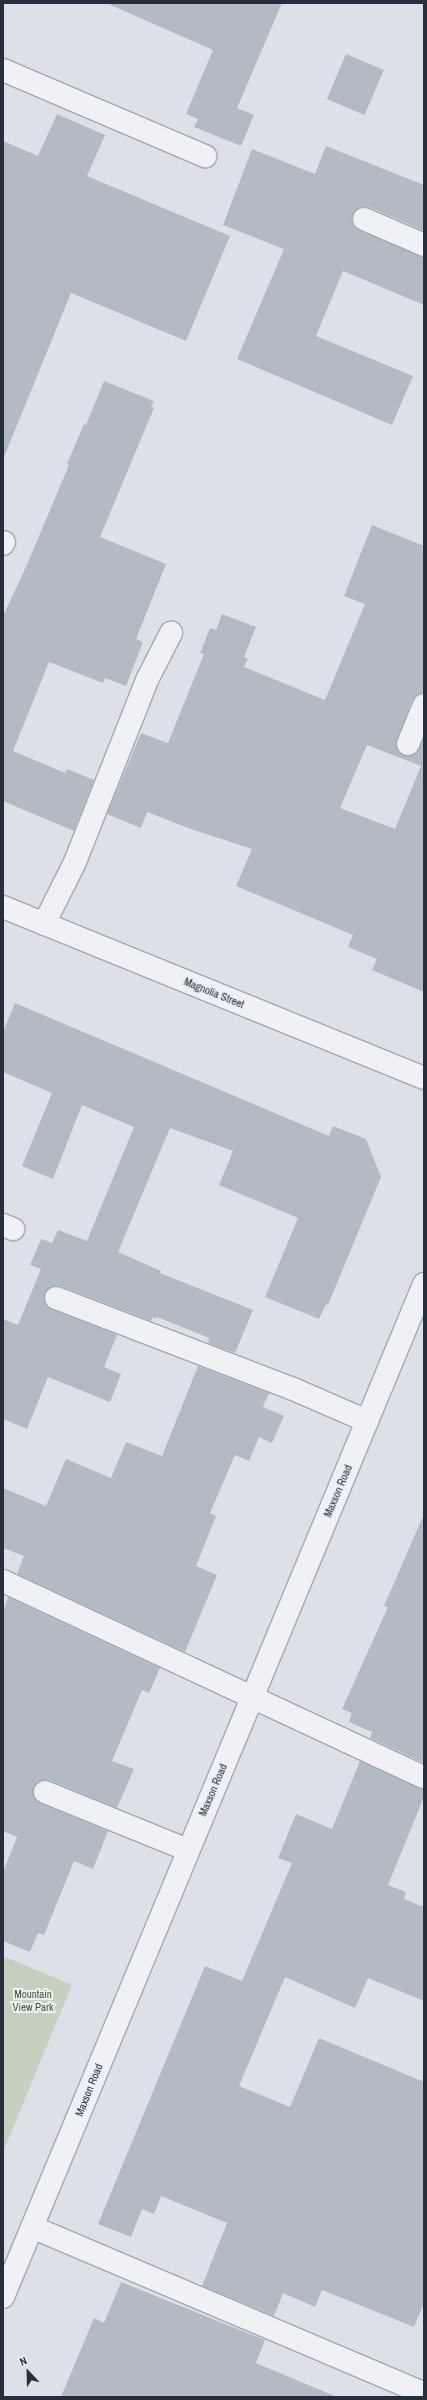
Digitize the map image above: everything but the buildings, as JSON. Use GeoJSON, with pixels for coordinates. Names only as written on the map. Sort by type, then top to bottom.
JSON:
{"type":"FeatureCollection","features":[{"type":"Feature","properties":{"kind":"street"},"geometry":{"type":"LineString","coordinates":[[3,70],[205,156]]}},
{"type":"Feature","properties":{"kind":"street"},"geometry":{"type":"LineString","coordinates":[[364,219],[424,245]]}},
{"type":"Feature","properties":{"kind":"street"},"geometry":{"type":"LineString","coordinates":[[44,924],[76,862],[148,678],[171,633]]}},
{"type":"Feature","properties":{"kind":"street"},"geometry":{"type":"LineString","coordinates":[[408,744],[424,705]]}},
{"type":"Feature","properties":{"kind":"street","name":"Magnolia Street"},"geometry":{"type":"LineString","coordinates":[[3,907],[424,1078]]}},
{"type":"Feature","properties":{"kind":"street","name":"Maxson Road"},"geometry":{"type":"LineString","coordinates":[[3,2297],[424,1284]]}},
{"type":"Feature","properties":{"kind":"street"},"geometry":{"type":"LineString","coordinates":[[56,1298],[291,1388],[367,1421]]}},
{"type":"Feature","properties":{"kind":"street"},"geometry":{"type":"LineString","coordinates":[[3,1581],[253,1695],[424,1777]]}},
{"type":"Feature","properties":{"kind":"street"},"geometry":{"type":"LineString","coordinates":[[45,1792],[188,1850]]}},
{"type":"Feature","properties":{"kind":"street"},"geometry":{"type":"LineString","coordinates":[[32,2228],[421,2392]]}},
{"type":"Feature","properties":{"kind":"green space","name":"Mountain View Park"},"geometry":{"type":"Polygon","coordinates":[[[3,1956],[72,1985],[3,2152],[3,1956]]]}}]}
